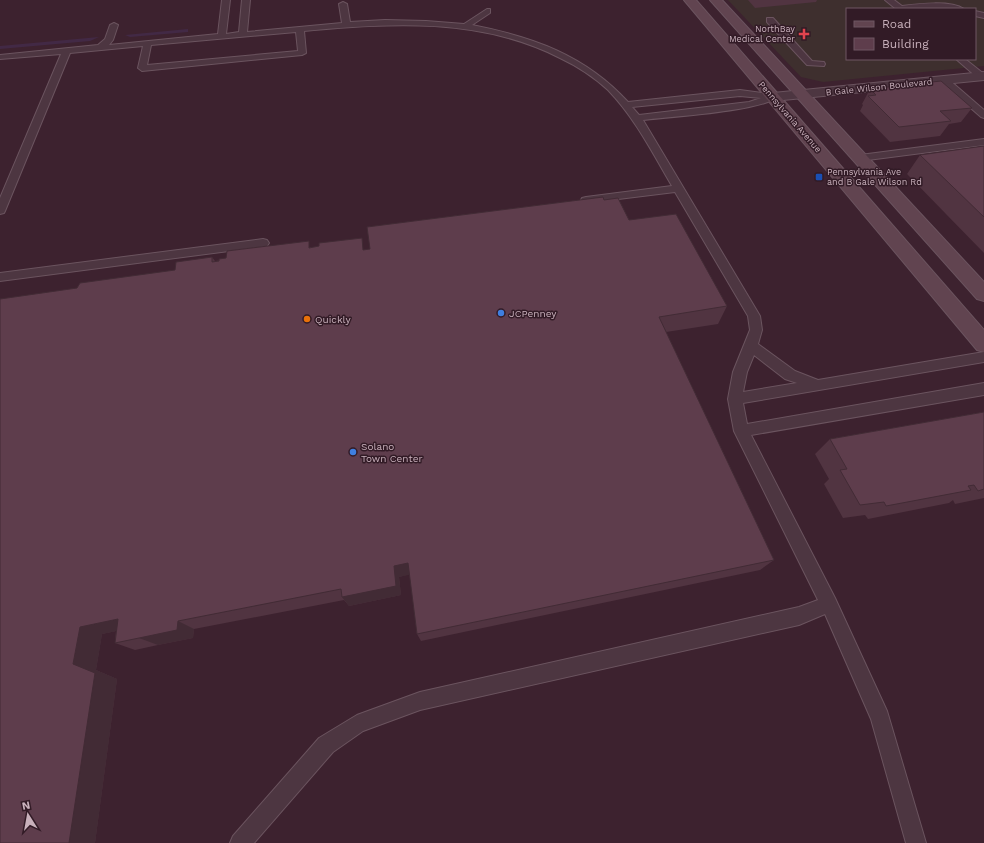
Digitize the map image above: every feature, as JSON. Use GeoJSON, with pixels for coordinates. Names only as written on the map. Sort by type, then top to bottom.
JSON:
{"type":"FeatureCollection","features":[{"type":"Feature","properties":{"kind":"main road","name":"Pennsylvania Avenue"},"geometry":{"type":"LineString","coordinates":[[690,0],[984,344]]}},
{"type":"Feature","properties":{"kind":"main road"},"geometry":{"type":"LineString","coordinates":[[716,0],[860,158],[980,285]]}},
{"type":"Feature","properties":{"kind":"street","name":"B Gale Wilson Boulevard"},"geometry":{"type":"LineString","coordinates":[[773,97],[983,77]]}},
{"type":"Feature","properties":{"kind":"lane"},"geometry":{"type":"LineString","coordinates":[[222,36],[226,0]]}},
{"type":"Feature","properties":{"kind":"lane"},"geometry":{"type":"LineString","coordinates":[[243,34],[246,0]]}},
{"type":"Feature","properties":{"kind":"lane"},"geometry":{"type":"LineString","coordinates":[[890,0],[899,8]]}},
{"type":"Feature","properties":{"kind":"lane"},"geometry":{"type":"LineString","coordinates":[[343,4],[346,25]]}},
{"type":"Feature","properties":{"kind":"lane"},"geometry":{"type":"LineString","coordinates":[[905,8],[927,4],[943,4],[957,8]]}},
{"type":"Feature","properties":{"kind":"lane"},"geometry":{"type":"LineString","coordinates":[[466,26],[487,11]]}},
{"type":"Feature","properties":{"kind":"lane"},"geometry":{"type":"LineString","coordinates":[[770,20],[810,63],[821,64]]}},
{"type":"Feature","properties":{"kind":"lane"},"geometry":{"type":"LineString","coordinates":[[0,56],[378,22],[418,22],[466,26],[517,37],[562,54],[590,71],[628,105],[637,118],[754,316],[756,330],[740,372],[735,399],[741,431],[829,604],[880,718],[916,843]]}},
{"type":"Feature","properties":{"kind":"lane"},"geometry":{"type":"LineString","coordinates":[[101,47],[109,40],[114,25]]}},
{"type":"Feature","properties":{"kind":"lane"},"geometry":{"type":"LineString","coordinates":[[148,43],[142,68],[302,53],[300,29]]}},
{"type":"Feature","properties":{"kind":"lane"},"geometry":{"type":"LineString","coordinates":[[0,211],[67,50]]}},
{"type":"Feature","properties":{"kind":"lane"},"geometry":{"type":"LineString","coordinates":[[961,60],[983,77]]}},
{"type":"Feature","properties":{"kind":"lane"},"geometry":{"type":"LineString","coordinates":[[944,80],[984,115]]}},
{"type":"Feature","properties":{"kind":"lane"},"geometry":{"type":"LineString","coordinates":[[628,105],[740,93],[773,97]]}},
{"type":"Feature","properties":{"kind":"lane"},"geometry":{"type":"LineString","coordinates":[[637,118],[750,105],[773,97]]}},
{"type":"Feature","properties":{"kind":"lane"},"geometry":{"type":"LineString","coordinates":[[860,158],[984,142]]}},
{"type":"Feature","properties":{"kind":"lane"},"geometry":{"type":"LineString","coordinates":[[576,201],[679,188]]}},
{"type":"Feature","properties":{"kind":"lane"},"geometry":{"type":"LineString","coordinates":[[0,277],[263,243]]}},
{"type":"Feature","properties":{"kind":"lane"},"geometry":{"type":"LineString","coordinates":[[751,346],[790,375],[817,385]]}},
{"type":"Feature","properties":{"kind":"lane"},"geometry":{"type":"LineString","coordinates":[[735,399],[984,357]]}},
{"type":"Feature","properties":{"kind":"lane"},"geometry":{"type":"LineString","coordinates":[[741,431],[984,389]]}},
{"type":"Feature","properties":{"kind":"lane"},"geometry":{"type":"LineString","coordinates":[[240,843],[326,745],[357,724],[420,701],[799,616],[829,604]]}},
{"type":"Feature","properties":{"kind":"shaded area","name":"NorthBay Medical Center"},"geometry":{"type":"Polygon","coordinates":[[[728,0],[984,0],[984,66],[823,82],[801,77],[728,0]]]}},
{"type":"Feature","properties":{"kind":"shaded area"},"geometry":{"type":"Polygon","coordinates":[[[188,29],[188,32],[130,37],[125,35],[188,29]]]}},
{"type":"Feature","properties":{"kind":"shaded area"},"geometry":{"type":"Polygon","coordinates":[[[99,37],[90,41],[0,49],[0,46],[99,37]]]}},
{"type":"Feature","properties":{"kind":"building"},"geometry":{"type":"Polygon","coordinates":[[[941,81],[972,108],[940,111],[951,121],[899,127],[868,96],[876,95],[870,89],[941,81]]]}},
{"type":"Feature","properties":{"kind":"building"},"geometry":{"type":"Polygon","coordinates":[[[984,146],[984,217],[920,155],[984,146]]]}},
{"type":"Feature","properties":{"kind":"building","name":"Solano Town Center"},"geometry":{"type":"Polygon","coordinates":[[[603,197],[604,200],[618,198],[629,220],[676,214],[727,306],[659,317],[774,560],[417,634],[408,563],[394,566],[396,586],[342,597],[341,589],[178,621],[177,630],[115,643],[118,619],[80,627],[73,664],[95,673],[69,843],[0,843],[0,299],[77,288],[80,283],[175,270],[176,262],[212,257],[212,262],[219,261],[219,259],[226,258],[227,251],[309,241],[309,248],[319,246],[319,243],[362,238],[363,250],[370,249],[367,227],[603,197]]]}},
{"type":"Feature","properties":{"kind":"building"},"geometry":{"type":"Polygon","coordinates":[[[984,412],[984,489],[978,491],[974,485],[968,486],[971,490],[886,506],[884,502],[860,505],[840,470],[847,469],[830,439],[984,412]]]}},
{"type":"Feature","properties":{"kind":"place","name":"NorthBay Medical Center"},"geometry":{"type":"Point","coordinates":[804,34]}},
{"type":"Feature","properties":{"kind":"place","name":"Pennsylvania Ave and B Gale Wilson Rd"},"geometry":{"type":"Point","coordinates":[819,177]}},
{"type":"Feature","properties":{"kind":"place","name":"JCPenney"},"geometry":{"type":"Point","coordinates":[501,313]}},
{"type":"Feature","properties":{"kind":"place","name":"Quickly"},"geometry":{"type":"Point","coordinates":[307,319]}},
{"type":"Feature","properties":{"kind":"place","name":"Solano Town Center"},"geometry":{"type":"Point","coordinates":[353,452]}}]}
